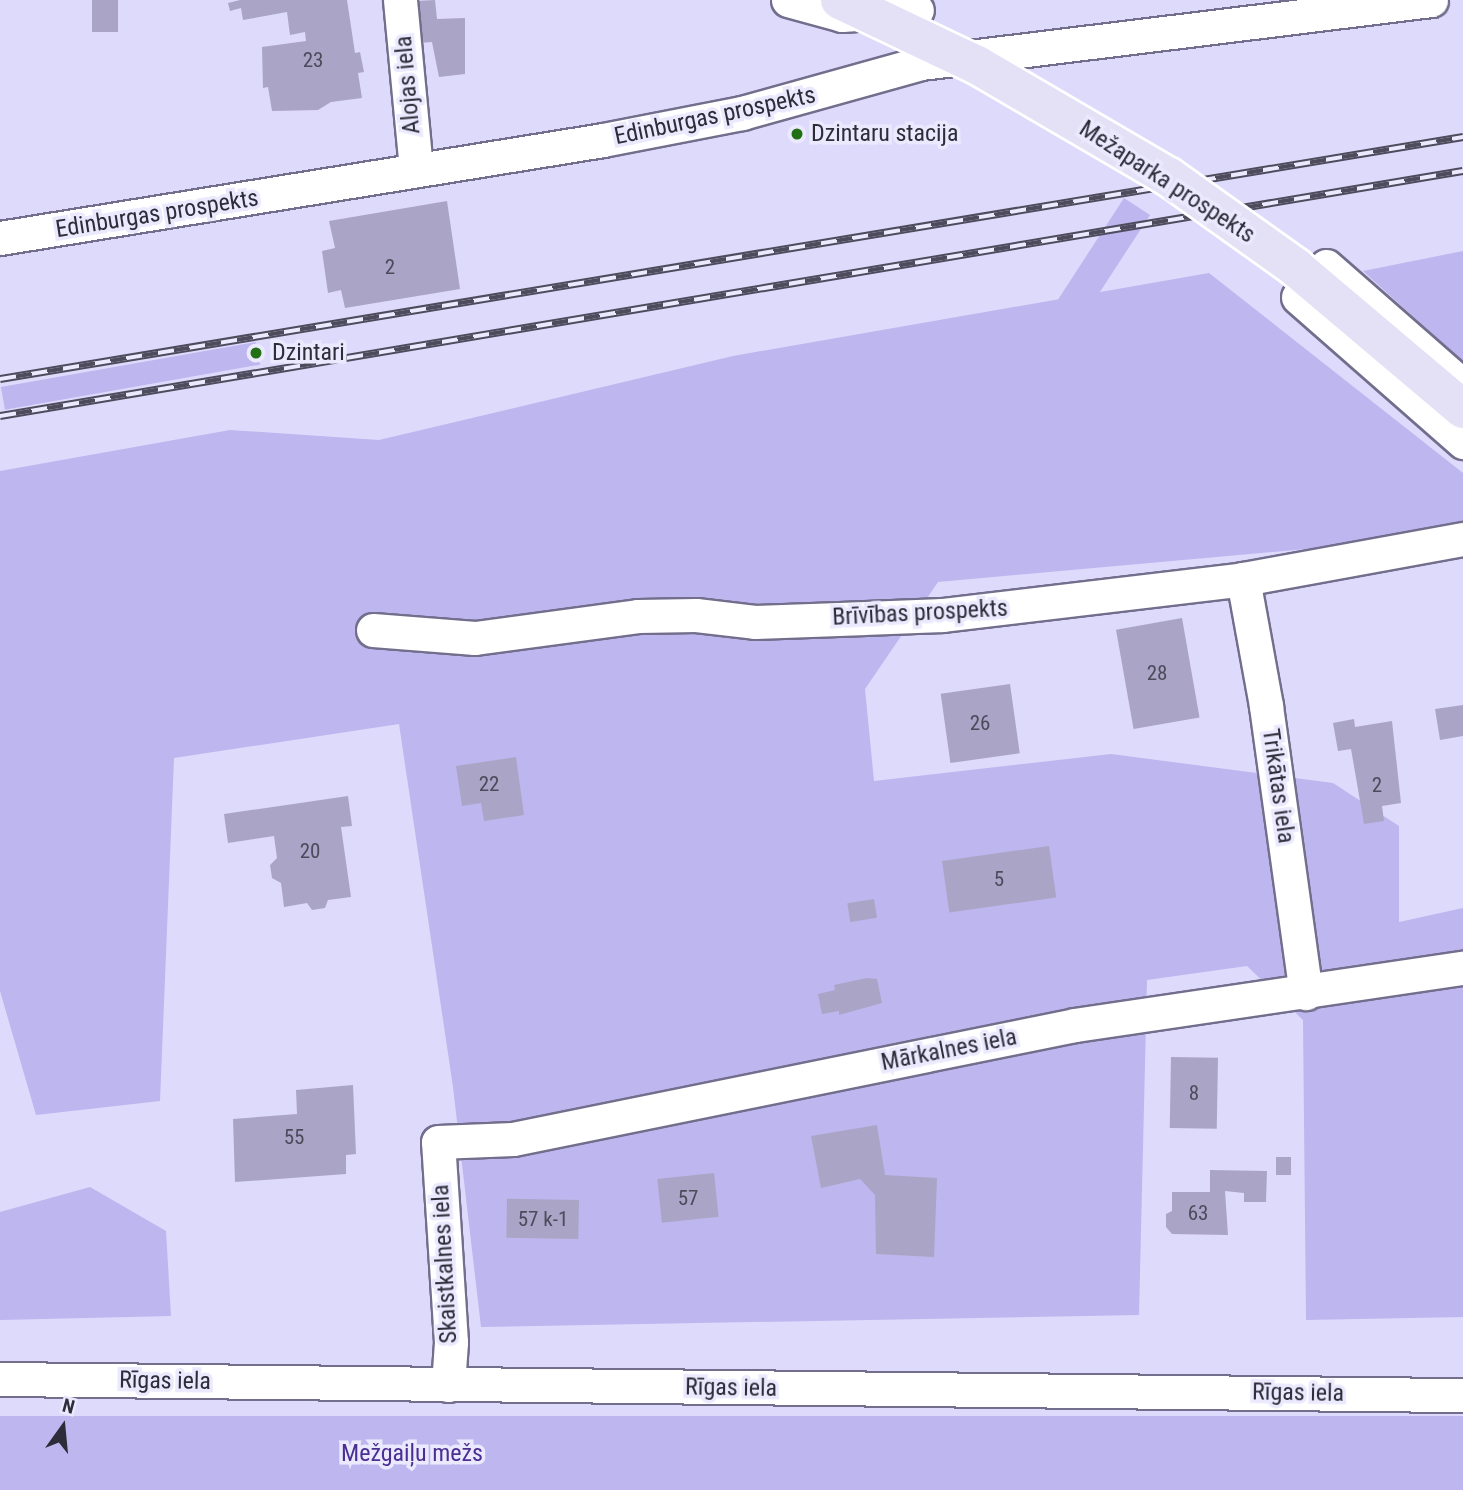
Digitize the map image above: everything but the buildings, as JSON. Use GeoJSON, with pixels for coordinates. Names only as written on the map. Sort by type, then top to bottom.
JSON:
{"type":"FeatureCollection","features":[{"type":"Feature","properties":{"kind":"main road","name":"Mežaparka prospekts"},"geometry":{"type":"LineString","coordinates":[[841,0],[977,65],[1168,177],[1295,267],[1463,409]]}},
{"type":"Feature","properties":{"kind":"street","name":"Alojas iela"},"geometry":{"type":"LineString","coordinates":[[400,0],[416,170]]}},
{"type":"Feature","properties":{"kind":"street"},"geometry":{"type":"LineString","coordinates":[[788,0],[842,15],[917,5],[921,63]]}},
{"type":"Feature","properties":{"kind":"street","name":"Edinburgas prospekts"},"geometry":{"type":"LineString","coordinates":[[0,239],[742,113],[921,63],[1431,0]]}},
{"type":"Feature","properties":{"kind":"street"},"geometry":{"type":"LineString","coordinates":[[1326,266],[1463,386]]}},
{"type":"Feature","properties":{"kind":"street"},"geometry":{"type":"LineString","coordinates":[[1298,297],[1463,442]]}},
{"type":"Feature","properties":{"kind":"street","name":"Brīvības prospekts"},"geometry":{"type":"LineString","coordinates":[[373,630],[475,638],[638,616],[696,615],[755,622],[943,615],[1111,598],[1243,579],[1463,539]]}},
{"type":"Feature","properties":{"kind":"street","name":"Trikātas iela"},"geometry":{"type":"LineString","coordinates":[[1243,579],[1268,719],[1306,993]]}},
{"type":"Feature","properties":{"kind":"street","name":"Mārkalnes iela"},"geometry":{"type":"LineString","coordinates":[[438,1142],[513,1139],[1075,1025],[1463,968]]}},
{"type":"Feature","properties":{"kind":"street","name":"Skaistkalnes iela"},"geometry":{"type":"LineString","coordinates":[[438,1142],[451,1342],[448,1385]]}},
{"type":"Feature","properties":{"kind":"street","name":"Rīgas iela"},"geometry":{"type":"LineString","coordinates":[[0,1380],[1463,1395]]}},
{"type":"Feature","properties":{"kind":"green space"},"geometry":{"type":"Polygon","coordinates":[[[1124,198],[1150,215],[676,945],[650,928],[1124,198]]]}},
{"type":"Feature","properties":{"kind":"green space"},"geometry":{"type":"Polygon","coordinates":[[[1463,251],[1463,362],[1363,271],[1463,251]]]}},
{"type":"Feature","properties":{"kind":"green space"},"geometry":{"type":"Polygon","coordinates":[[[1209,273],[1463,473],[1463,535],[938,582],[865,689],[874,781],[1111,754],[1333,783],[1399,826],[1399,922],[1463,908],[1463,1317],[1306,1320],[1303,1020],[1247,966],[1147,980],[1139,1315],[481,1327],[453,1087],[399,724],[174,758],[160,1101],[36,1115],[0,991],[0,471],[230,430],[379,440],[733,356],[1209,273]]]}},
{"type":"Feature","properties":{"kind":"green space"},"geometry":{"type":"Polygon","coordinates":[[[256,342],[260,365],[5,410],[1,387],[256,342]]]}},
{"type":"Feature","properties":{"kind":"green space"},"geometry":{"type":"Polygon","coordinates":[[[90,1187],[166,1231],[171,1316],[0,1320],[0,1212],[90,1187]]]}},
{"type":"Feature","properties":{"kind":"green space","name":"Mežgaiļu mežs"},"geometry":{"type":"Polygon","coordinates":[[[0,1416],[1463,1416],[1463,1490],[0,1490],[0,1416]]]}},
{"type":"Feature","properties":{"kind":"railway"},"geometry":{"type":"LineString","coordinates":[[0,379],[1463,137]]}},
{"type":"Feature","properties":{"kind":"railway"},"geometry":{"type":"LineString","coordinates":[[0,416],[1463,171]]}},
{"type":"Feature","properties":{"kind":"place","name":"Dzintaru stacija"},"geometry":{"type":"Point","coordinates":[797,134]}},
{"type":"Feature","properties":{"kind":"place","name":"Dzintari"},"geometry":{"type":"Point","coordinates":[256,353]}}]}
